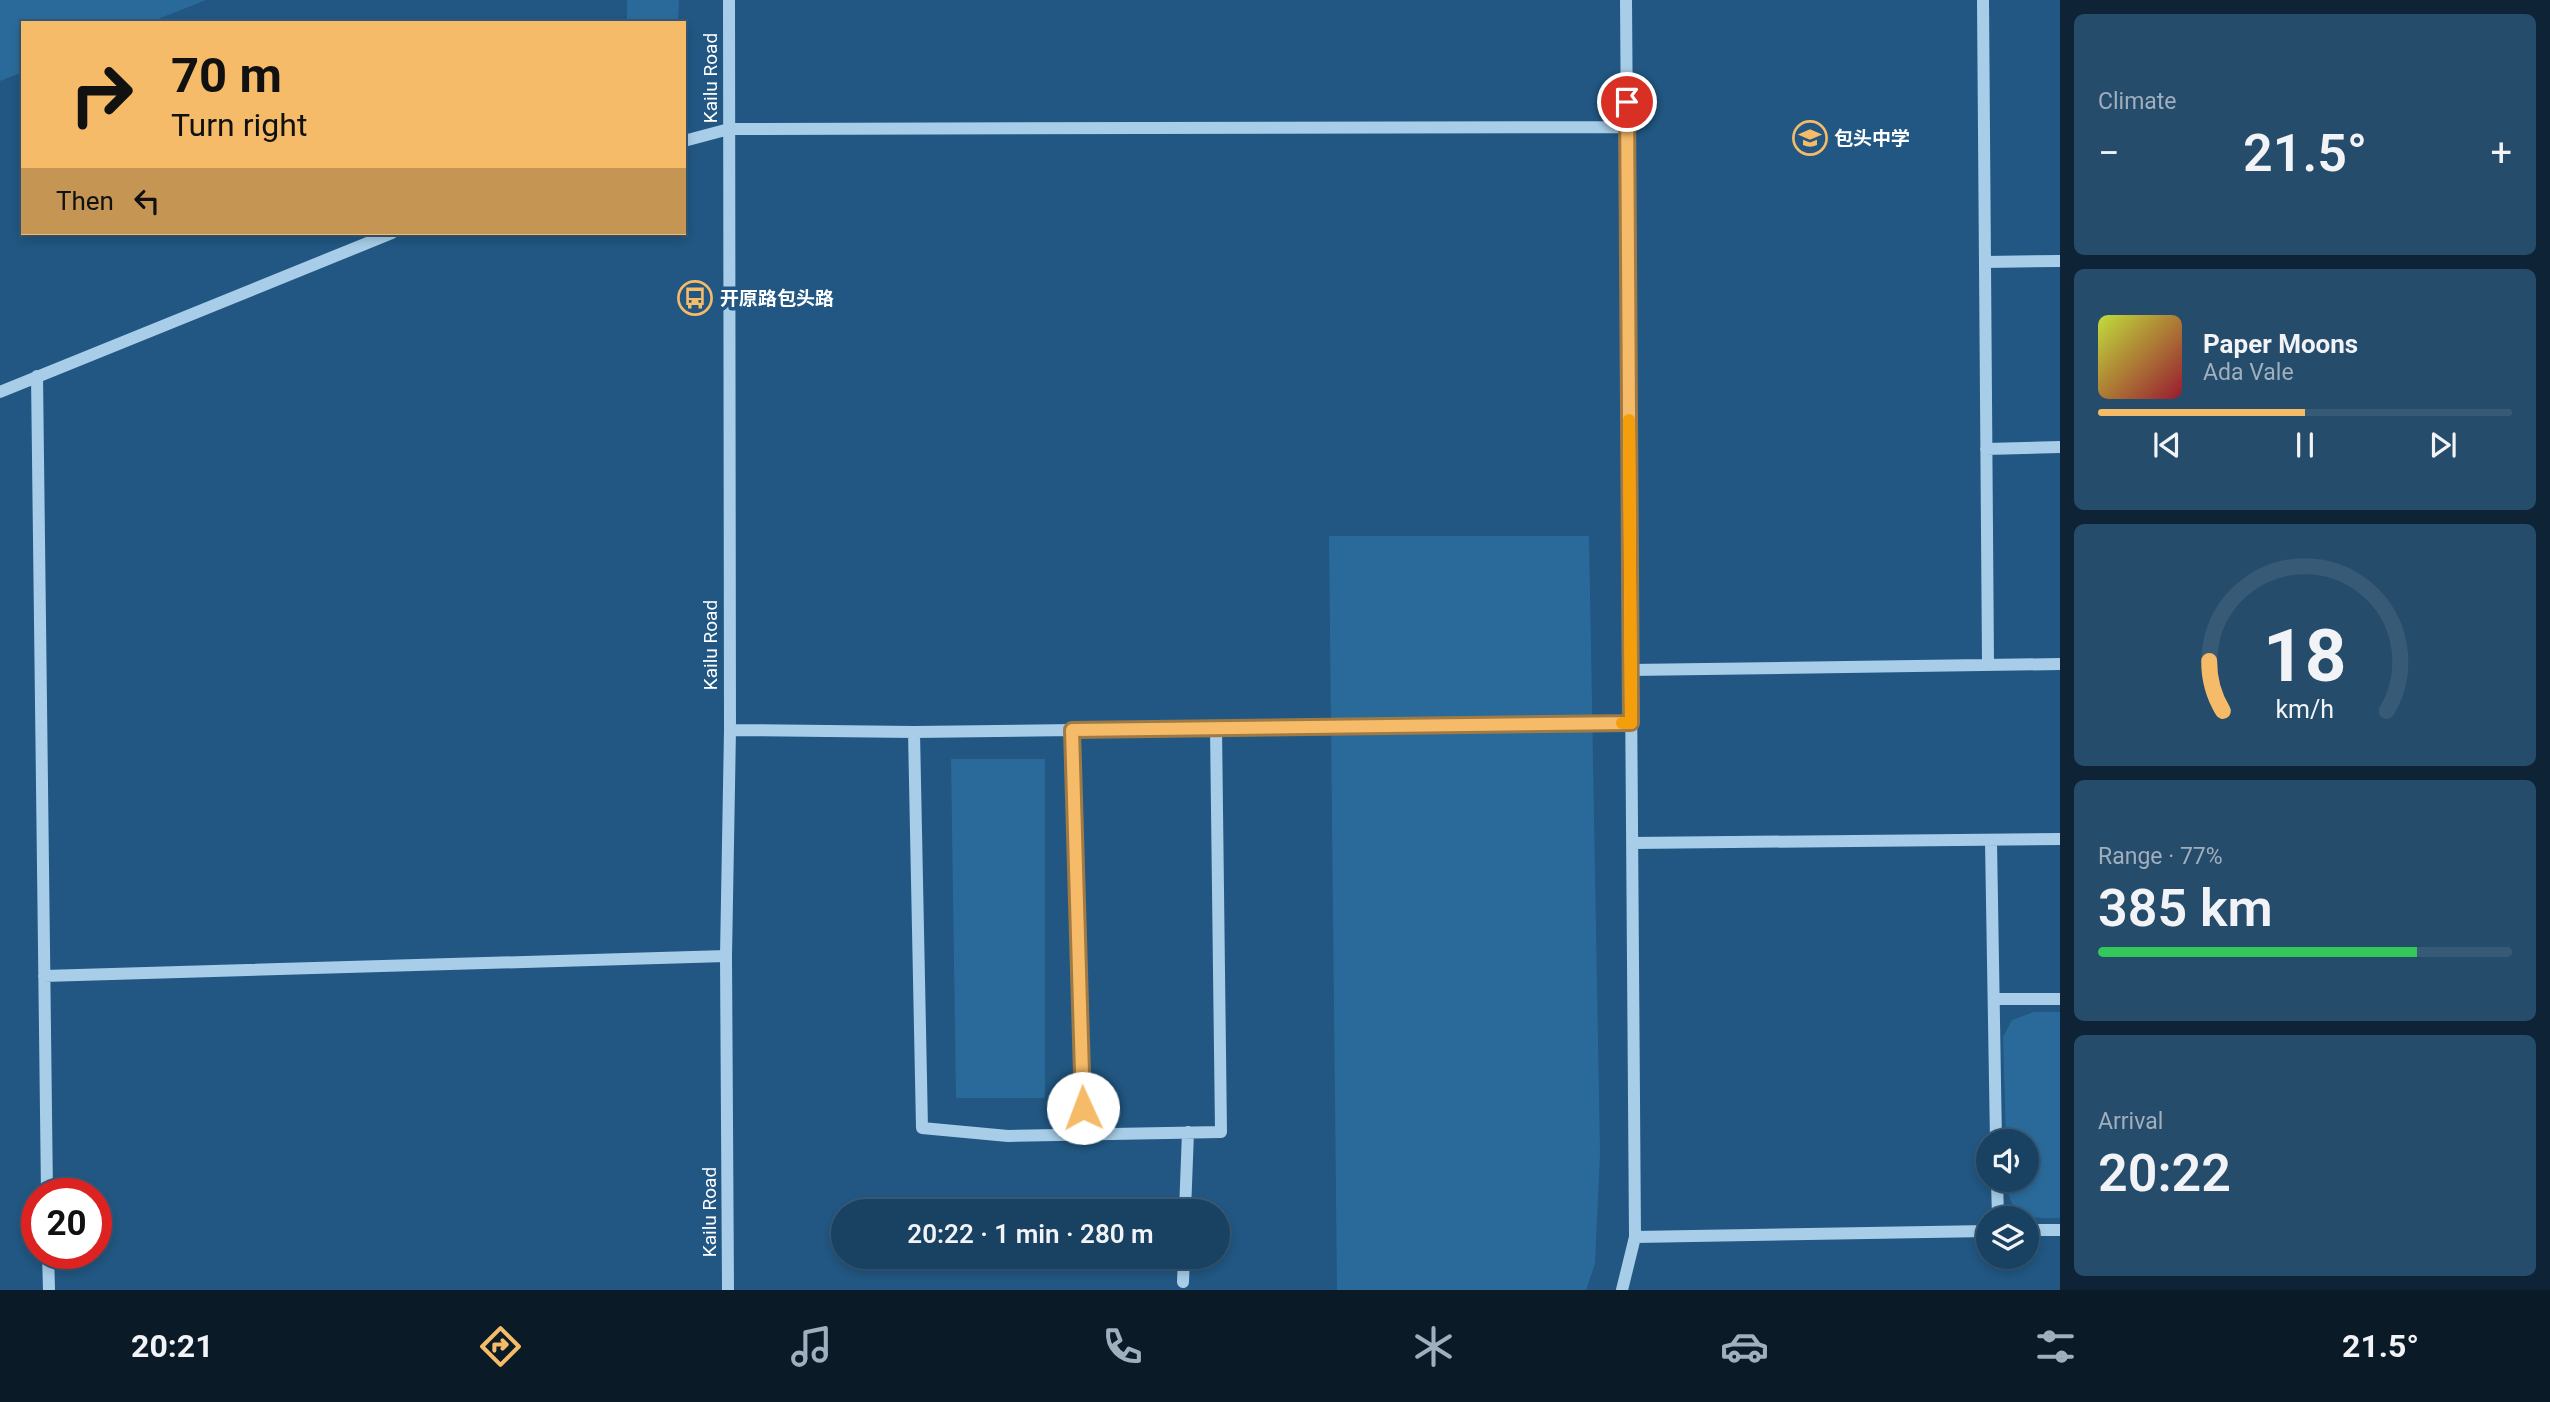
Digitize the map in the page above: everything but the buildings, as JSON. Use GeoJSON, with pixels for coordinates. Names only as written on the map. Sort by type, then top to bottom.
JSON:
{"type":"FeatureCollection","features":[{"type":"Feature","properties":{"kind":"street","name":"Kailu Road"},"geometry":{"type":"LineString","coordinates":[[728,1290],[726,956],[730,730],[729,0]]}},
{"type":"Feature","properties":{"kind":"street"},"geometry":{"type":"LineString","coordinates":[[1622,1290],[1635,1237],[1626,0]]}},
{"type":"Feature","properties":{"kind":"street"},"geometry":{"type":"LineString","coordinates":[[1983,0],[1988,664]]}},
{"type":"Feature","properties":{"kind":"street"},"geometry":{"type":"LineString","coordinates":[[686,140],[729,129],[1627,128]]}},
{"type":"Feature","properties":{"kind":"street"},"geometry":{"type":"LineString","coordinates":[[0,393],[387,235]]}},
{"type":"Feature","properties":{"kind":"street"},"geometry":{"type":"LineString","coordinates":[[1985,262],[2060,261]]}},
{"type":"Feature","properties":{"kind":"street"},"geometry":{"type":"LineString","coordinates":[[37,376],[47,1178]]}},
{"type":"Feature","properties":{"kind":"street"},"geometry":{"type":"LineString","coordinates":[[1986,449],[2060,447]]}},
{"type":"Feature","properties":{"kind":"street"},"geometry":{"type":"LineString","coordinates":[[1630,670],[2060,664]]}},
{"type":"Feature","properties":{"kind":"street"},"geometry":{"type":"LineString","coordinates":[[730,730],[914,732],[1631,723]]}},
{"type":"Feature","properties":{"kind":"street"},"geometry":{"type":"LineString","coordinates":[[914,732],[922,1128],[1008,1136],[1222,1132],[1216,728]]}},
{"type":"Feature","properties":{"kind":"street"},"geometry":{"type":"LineString","coordinates":[[1072,730],[1083,1135]]}},
{"type":"Feature","properties":{"kind":"street"},"geometry":{"type":"LineString","coordinates":[[1632,843],[2060,839]]}},
{"type":"Feature","properties":{"kind":"street"},"geometry":{"type":"LineString","coordinates":[[1991,841],[1996,1129]]}},
{"type":"Feature","properties":{"kind":"street"},"geometry":{"type":"LineString","coordinates":[[44,976],[726,956]]}},
{"type":"Feature","properties":{"kind":"street"},"geometry":{"type":"LineString","coordinates":[[1994,999],[2060,999]]}},
{"type":"Feature","properties":{"kind":"street"},"geometry":{"type":"LineString","coordinates":[[1185,1199],[1188,1132]]}},
{"type":"Feature","properties":{"kind":"street"},"geometry":{"type":"LineString","coordinates":[[2039,1230],[2060,1230]]}},
{"type":"Feature","properties":{"kind":"street"},"geometry":{"type":"LineString","coordinates":[[1635,1237],[1976,1231]]}},
{"type":"Feature","properties":{"kind":"street"},"geometry":{"type":"LineString","coordinates":[[48,1269],[48,1290]]}},
{"type":"Feature","properties":{"kind":"street"},"geometry":{"type":"LineString","coordinates":[[1183,1282],[1184,1269]]}},
{"type":"Feature","properties":{"kind":"shaded area"},"geometry":{"type":"Polygon","coordinates":[[[0,0],[206,0],[153,21],[21,21],[21,73],[0,81],[0,0]]]}},
{"type":"Feature","properties":{"kind":"shaded area"},"geometry":{"type":"Polygon","coordinates":[[[627,0],[679,0],[678,21],[627,21],[627,0]]]}},
{"type":"Feature","properties":{"kind":"shaded area"},"geometry":{"type":"Polygon","coordinates":[[[1329,536],[1589,536],[1600,1153],[1595,1264],[1586,1290],[1337,1290],[1329,536]]]}},
{"type":"Feature","properties":{"kind":"shaded area"},"geometry":{"type":"Polygon","coordinates":[[[951,759],[1045,759],[1045,1098],[956,1098],[951,759]]]}},
{"type":"Feature","properties":{"kind":"shaded area"},"geometry":{"type":"Polygon","coordinates":[[[2034,1012],[2060,1012],[2060,1218],[2039,1218],[2039,1206],[2014,1206],[2008,1192],[2039,1192],[2039,1129],[2006,1129],[2003,1037],[2012,1020],[2034,1012]]]}},
{"type":"Feature","properties":{"kind":"slow traffic"},"geometry":{"type":"LineString","coordinates":[[1622,723],[1631,723],[1629,420]]}},
{"type":"Feature","properties":{"kind":"place","name":"包头中学"},"geometry":{"type":"Point","coordinates":[1810,138]}},
{"type":"Feature","properties":{"kind":"place","name":"开原路包头路"},"geometry":{"type":"Point","coordinates":[695,298]}},
{"type":"Feature","properties":{"kind":"route"},"geometry":{"type":"LineString","coordinates":[[1083,1108],[1072,730],[1631,723],[1627,102]]}}]}
